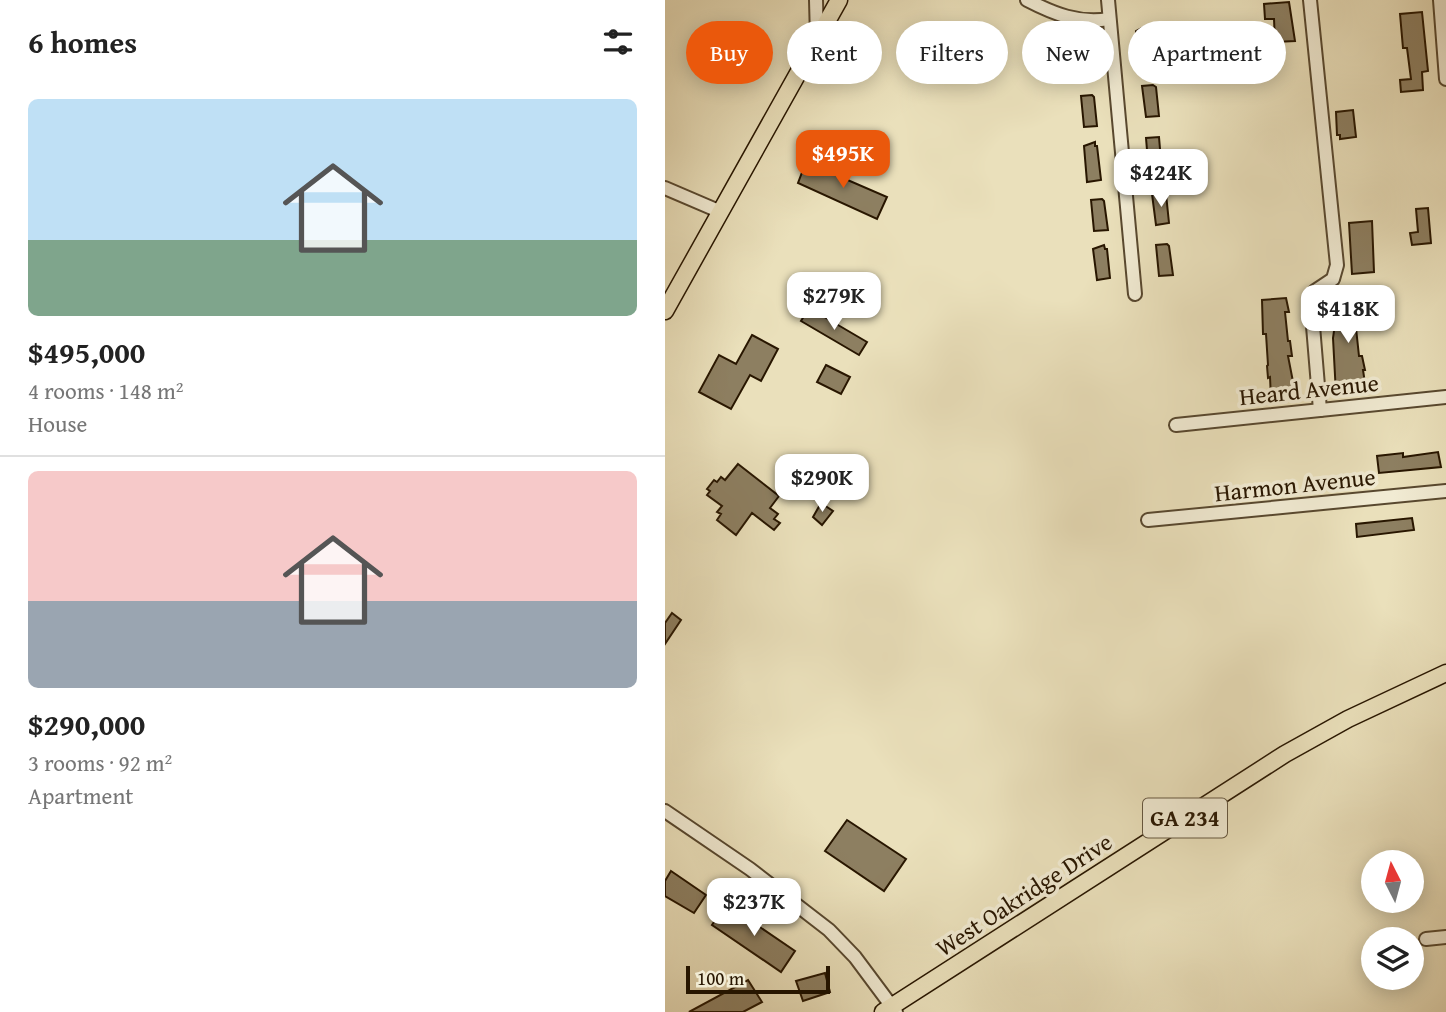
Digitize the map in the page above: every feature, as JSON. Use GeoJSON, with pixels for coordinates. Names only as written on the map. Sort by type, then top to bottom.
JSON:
{"type":"FeatureCollection","features":[{"type":"Feature","properties":{"kind":"main road"},"geometry":{"type":"LineString","coordinates":[[827,21],[839,0]]}},
{"type":"Feature","properties":{"kind":"main road"},"geometry":{"type":"LineString","coordinates":[[665,311],[792,84]]}},
{"type":"Feature","properties":{"kind":"main road","name":"West Oakridge Drive"},"geometry":{"type":"LineString","coordinates":[[890,1010],[1285,754],[1348,719],[1446,673]]}},
{"type":"Feature","properties":{"kind":"street"},"geometry":{"type":"LineString","coordinates":[[816,0],[817,21]]}},
{"type":"Feature","properties":{"kind":"street"},"geometry":{"type":"LineString","coordinates":[[1027,0],[1073,19],[1094,22],[1109,19]]}},
{"type":"Feature","properties":{"kind":"street"},"geometry":{"type":"LineString","coordinates":[[1108,0],[1135,294]]}},
{"type":"Feature","properties":{"kind":"street"},"geometry":{"type":"LineString","coordinates":[[1311,0],[1337,265],[1332,279],[1315,291],[1311,302],[1320,410]]}},
{"type":"Feature","properties":{"kind":"street"},"geometry":{"type":"LineString","coordinates":[[1440,0],[1446,79]]}},
{"type":"Feature","properties":{"kind":"street"},"geometry":{"type":"LineString","coordinates":[[665,188],[721,212]]}},
{"type":"Feature","properties":{"kind":"street","name":"Heard Avenue"},"geometry":{"type":"LineString","coordinates":[[1177,425],[1446,397]]}},
{"type":"Feature","properties":{"kind":"street","name":"Harmon Avenue"},"geometry":{"type":"LineString","coordinates":[[1148,520],[1446,491]]}},
{"type":"Feature","properties":{"kind":"street"},"geometry":{"type":"LineString","coordinates":[[665,811],[750,869],[829,930],[855,957],[890,1010]]}},
{"type":"Feature","properties":{"kind":"street"},"geometry":{"type":"LineString","coordinates":[[1426,939],[1446,937]]}},
{"type":"Feature","properties":{"kind":"building"},"geometry":{"type":"Polygon","coordinates":[[[1289,2],[1295,41],[1286,41],[1286,21],[1265,19],[1264,4],[1289,2]]]}},
{"type":"Feature","properties":{"kind":"building"},"geometry":{"type":"Polygon","coordinates":[[[1422,12],[1428,71],[1422,72],[1423,90],[1401,92],[1400,80],[1411,79],[1407,48],[1403,48],[1400,14],[1422,12]]]}},
{"type":"Feature","properties":{"kind":"building"},"geometry":{"type":"Polygon","coordinates":[[[1142,86],[1156,87],[1159,116],[1146,117],[1142,86]]]}},
{"type":"Feature","properties":{"kind":"building"},"geometry":{"type":"Polygon","coordinates":[[[1092,95],[1097,126],[1084,127],[1081,96],[1092,95]]]}},
{"type":"Feature","properties":{"kind":"building"},"geometry":{"type":"Polygon","coordinates":[[[1353,110],[1356,137],[1340,139],[1340,135],[1337,135],[1336,112],[1353,110]]]}},
{"type":"Feature","properties":{"kind":"building"},"geometry":{"type":"Polygon","coordinates":[[[1159,137],[1162,173],[1152,176],[1149,174],[1146,138],[1159,137]]]}},
{"type":"Feature","properties":{"kind":"building"},"geometry":{"type":"Polygon","coordinates":[[[1095,142],[1101,180],[1087,182],[1084,146],[1095,142]]]}},
{"type":"Feature","properties":{"kind":"building"},"geometry":{"type":"Polygon","coordinates":[[[806,162],[887,197],[877,219],[798,183],[806,162]]]}},
{"type":"Feature","properties":{"kind":"building"},"geometry":{"type":"Polygon","coordinates":[[[1164,193],[1169,223],[1156,225],[1152,194],[1164,193]]]}},
{"type":"Feature","properties":{"kind":"building"},"geometry":{"type":"Polygon","coordinates":[[[1102,199],[1108,230],[1094,231],[1091,200],[1102,199]]]}},
{"type":"Feature","properties":{"kind":"building"},"geometry":{"type":"Polygon","coordinates":[[[1428,208],[1431,243],[1412,245],[1410,233],[1418,232],[1416,209],[1428,208]]]}},
{"type":"Feature","properties":{"kind":"building"},"geometry":{"type":"Polygon","coordinates":[[[1372,221],[1374,272],[1352,274],[1349,223],[1372,221]]]}},
{"type":"Feature","properties":{"kind":"building"},"geometry":{"type":"Polygon","coordinates":[[[1167,244],[1173,275],[1159,276],[1156,245],[1167,244]]]}},
{"type":"Feature","properties":{"kind":"building"},"geometry":{"type":"Polygon","coordinates":[[[1104,245],[1107,249],[1110,278],[1097,280],[1093,249],[1104,245]]]}},
{"type":"Feature","properties":{"kind":"building"},"geometry":{"type":"Polygon","coordinates":[[[1362,292],[1365,304],[1357,305],[1360,327],[1356,328],[1359,356],[1362,356],[1365,370],[1366,390],[1336,394],[1333,338],[1336,317],[1340,316],[1338,293],[1362,292]]]}},
{"type":"Feature","properties":{"kind":"building"},"geometry":{"type":"Polygon","coordinates":[[[1286,298],[1289,312],[1285,312],[1288,341],[1292,356],[1288,356],[1296,397],[1271,399],[1262,300],[1286,298]]]}},
{"type":"Feature","properties":{"kind":"building"},"geometry":{"type":"Polygon","coordinates":[[[809,308],[867,342],[859,355],[801,321],[809,308]]]}},
{"type":"Feature","properties":{"kind":"building"},"geometry":{"type":"Polygon","coordinates":[[[752,335],[778,349],[761,381],[750,375],[731,409],[699,392],[719,355],[736,364],[752,335]]]}},
{"type":"Feature","properties":{"kind":"building"},"geometry":{"type":"Polygon","coordinates":[[[826,365],[850,377],[841,394],[817,382],[826,365]]]}},
{"type":"Feature","properties":{"kind":"building"},"geometry":{"type":"Polygon","coordinates":[[[1438,452],[1441,467],[1379,473],[1377,456],[1403,453],[1403,457],[1438,452]]]}},
{"type":"Feature","properties":{"kind":"building"},"geometry":{"type":"Polygon","coordinates":[[[738,464],[779,496],[770,508],[778,514],[774,519],[780,523],[774,530],[752,513],[736,535],[717,520],[721,514],[717,512],[722,506],[707,495],[710,491],[707,489],[714,480],[717,482],[721,477],[725,480],[738,464]]]}},
{"type":"Feature","properties":{"kind":"building"},"geometry":{"type":"Polygon","coordinates":[[[821,503],[833,511],[822,525],[813,517],[821,503]]]}},
{"type":"Feature","properties":{"kind":"building"},"geometry":{"type":"Polygon","coordinates":[[[1412,518],[1414,530],[1357,537],[1356,524],[1412,518]]]}},
{"type":"Feature","properties":{"kind":"building"},"geometry":{"type":"Polygon","coordinates":[[[672,613],[681,620],[665,644],[665,623],[672,613]]]}},
{"type":"Feature","properties":{"kind":"building"},"geometry":{"type":"Polygon","coordinates":[[[847,820],[906,859],[884,891],[825,851],[847,820]]]}},
{"type":"Feature","properties":{"kind":"building"},"geometry":{"type":"Polygon","coordinates":[[[671,871],[706,895],[694,913],[665,896],[665,881],[671,871]]]}},
{"type":"Feature","properties":{"kind":"building"},"geometry":{"type":"Polygon","coordinates":[[[726,904],[795,951],[781,972],[712,925],[726,904]]]}},
{"type":"Feature","properties":{"kind":"building"},"geometry":{"type":"Polygon","coordinates":[[[825,973],[830,992],[803,1001],[796,981],[825,973]]]}},
{"type":"Feature","properties":{"kind":"building"},"geometry":{"type":"Polygon","coordinates":[[[748,980],[762,1002],[743,1012],[689,1012],[748,980]]]}}]}
